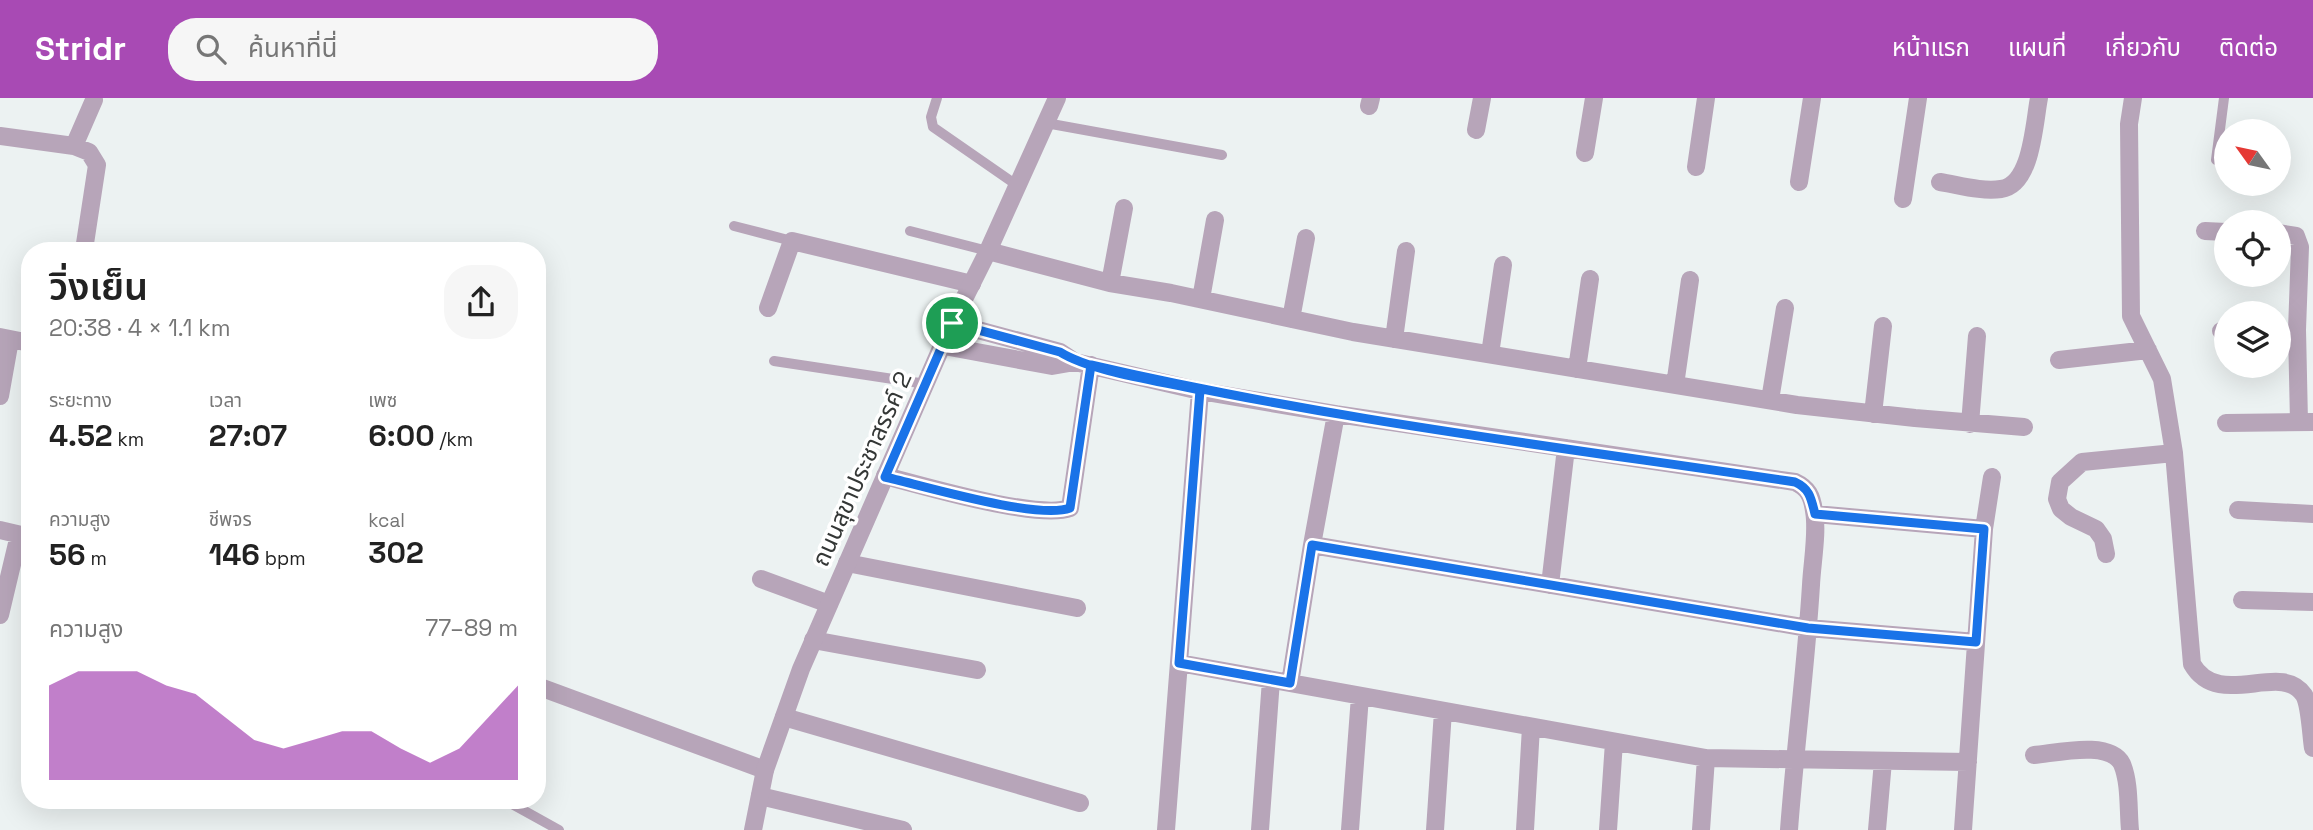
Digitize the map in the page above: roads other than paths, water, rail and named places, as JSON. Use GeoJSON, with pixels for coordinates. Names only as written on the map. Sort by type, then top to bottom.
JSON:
{"type":"FeatureCollection","features":[{"type":"Feature","properties":{"kind":"street","name":"ถนนสุขาประชาสรรค์ 2"},"geometry":{"type":"LineString","coordinates":[[755,829],[765,770],[813,640],[952,323],[988,251],[1057,98]]}},
{"type":"Feature","properties":{"kind":"street"},"geometry":{"type":"LineString","coordinates":[[1476,130],[1482,98]]}},
{"type":"Feature","properties":{"kind":"street"},"geometry":{"type":"LineString","coordinates":[[1585,153],[1594,98]]}},
{"type":"Feature","properties":{"kind":"street"},"geometry":{"type":"LineString","coordinates":[[1696,167],[1706,98]]}},
{"type":"Feature","properties":{"kind":"street"},"geometry":{"type":"LineString","coordinates":[[1799,182],[1812,98]]}},
{"type":"Feature","properties":{"kind":"street"},"geometry":{"type":"LineString","coordinates":[[1903,199],[1918,98]]}},
{"type":"Feature","properties":{"kind":"street"},"geometry":{"type":"LineString","coordinates":[[1940,182],[1989,189],[2014,185],[2026,167],[2039,98]]}},
{"type":"Feature","properties":{"kind":"street"},"geometry":{"type":"LineString","coordinates":[[2133,98],[2129,124],[2131,316],[2162,379],[2174,453],[2192,664],[2199,675],[2209,682],[2222,685],[2276,682],[2294,685],[2305,696],[2313,748]]}},
{"type":"Feature","properties":{"kind":"street"},"geometry":{"type":"LineString","coordinates":[[74,146],[93,100]]}},
{"type":"Feature","properties":{"kind":"street"},"geometry":{"type":"LineString","coordinates":[[0,136],[74,146],[89,152],[97,165],[85,242]]}},
{"type":"Feature","properties":{"kind":"street"},"geometry":{"type":"LineString","coordinates":[[1110,283],[1125,208]]}},
{"type":"Feature","properties":{"kind":"street"},"geometry":{"type":"LineString","coordinates":[[1201,299],[1215,220]]}},
{"type":"Feature","properties":{"kind":"street"},"geometry":{"type":"LineString","coordinates":[[2205,232],[2214,232]]}},
{"type":"Feature","properties":{"kind":"street"},"geometry":{"type":"LineString","coordinates":[[2225,423],[2306,422],[2297,330],[2301,247],[2296,236],[2291,235]]}},
{"type":"Feature","properties":{"kind":"street"},"geometry":{"type":"LineString","coordinates":[[1291,319],[1306,238]]}},
{"type":"Feature","properties":{"kind":"street"},"geometry":{"type":"LineString","coordinates":[[768,308],[792,241],[972,284]]}},
{"type":"Feature","properties":{"kind":"street"},"geometry":{"type":"LineString","coordinates":[[988,251],[1110,283],[1394,339],[1770,401],[1970,424],[2024,427]]}},
{"type":"Feature","properties":{"kind":"street"},"geometry":{"type":"LineString","coordinates":[[1394,339],[1406,251]]}},
{"type":"Feature","properties":{"kind":"street"},"geometry":{"type":"LineString","coordinates":[[1490,354],[1503,265]]}},
{"type":"Feature","properties":{"kind":"street"},"geometry":{"type":"LineString","coordinates":[[1577,369],[1590,279]]}},
{"type":"Feature","properties":{"kind":"street"},"geometry":{"type":"LineString","coordinates":[[1675,385],[1690,280]]}},
{"type":"Feature","properties":{"kind":"street"},"geometry":{"type":"LineString","coordinates":[[1770,401],[1785,308]]}},
{"type":"Feature","properties":{"kind":"street"},"geometry":{"type":"LineString","coordinates":[[952,323],[1060,352],[1083,364],[1200,390],[1336,414],[1795,482],[1805,486],[1815,514],[1808,628],[1789,830]]}},
{"type":"Feature","properties":{"kind":"street"},"geometry":{"type":"LineString","coordinates":[[1873,414],[1883,326]]}},
{"type":"Feature","properties":{"kind":"street"},"geometry":{"type":"LineString","coordinates":[[2291,330],[2297,330]]}},
{"type":"Feature","properties":{"kind":"street"},"geometry":{"type":"LineString","coordinates":[[1970,424],[1977,336]]}},
{"type":"Feature","properties":{"kind":"street"},"geometry":{"type":"LineString","coordinates":[[0,396],[5,339]]}},
{"type":"Feature","properties":{"kind":"street"},"geometry":{"type":"LineString","coordinates":[[944,346],[1052,366],[1083,364]]}},
{"type":"Feature","properties":{"kind":"street"},"geometry":{"type":"LineString","coordinates":[[2059,360],[2148,350]]}},
{"type":"Feature","properties":{"kind":"street"},"geometry":{"type":"LineString","coordinates":[[885,477],[994,503],[1058,512],[1070,508],[1083,364]]}},
{"type":"Feature","properties":{"kind":"street"},"geometry":{"type":"LineString","coordinates":[[1166,830],[1200,390]]}},
{"type":"Feature","properties":{"kind":"street"},"geometry":{"type":"LineString","coordinates":[[1290,683],[1336,414]]}},
{"type":"Feature","properties":{"kind":"street"},"geometry":{"type":"LineString","coordinates":[[1550,584],[1566,448]]}},
{"type":"Feature","properties":{"kind":"street"},"geometry":{"type":"LineString","coordinates":[[2106,554],[2103,539],[2096,528],[2061,509],[2057,499],[2060,482],[2082,462],[2174,453]]}},
{"type":"Feature","properties":{"kind":"street"},"geometry":{"type":"LineString","coordinates":[[1963,830],[1984,529],[1992,477]]}},
{"type":"Feature","properties":{"kind":"street"},"geometry":{"type":"LineString","coordinates":[[2238,510],[2313,514]]}},
{"type":"Feature","properties":{"kind":"street"},"geometry":{"type":"LineString","coordinates":[[1815,514],[1984,529]]}},
{"type":"Feature","properties":{"kind":"street"},"geometry":{"type":"LineString","coordinates":[[0,530],[21,535]]}},
{"type":"Feature","properties":{"kind":"street"},"geometry":{"type":"LineString","coordinates":[[1312,545],[1808,628],[1976,642]]}},
{"type":"Feature","properties":{"kind":"street"},"geometry":{"type":"LineString","coordinates":[[0,615],[21,546]]}},
{"type":"Feature","properties":{"kind":"street"},"geometry":{"type":"LineString","coordinates":[[847,563],[1077,608]]}},
{"type":"Feature","properties":{"kind":"street"},"geometry":{"type":"LineString","coordinates":[[761,579],[829,604]]}},
{"type":"Feature","properties":{"kind":"street"},"geometry":{"type":"LineString","coordinates":[[2242,600],[2313,602]]}},
{"type":"Feature","properties":{"kind":"street"},"geometry":{"type":"LineString","coordinates":[[813,640],[977,670]]}},
{"type":"Feature","properties":{"kind":"street"},"geometry":{"type":"LineString","coordinates":[[1179,663],[1706,758],[1968,762]]}},
{"type":"Feature","properties":{"kind":"street"},"geometry":{"type":"LineString","coordinates":[[1260,830],[1271,680]]}},
{"type":"Feature","properties":{"kind":"street"},"geometry":{"type":"LineString","coordinates":[[546,689],[765,770]]}},
{"type":"Feature","properties":{"kind":"street"},"geometry":{"type":"LineString","coordinates":[[1350,830],[1360,696]]}},
{"type":"Feature","properties":{"kind":"street"},"geometry":{"type":"LineString","coordinates":[[1434,830],[1443,711]]}},
{"type":"Feature","properties":{"kind":"street"},"geometry":{"type":"LineString","coordinates":[[784,717],[1080,803]]}},
{"type":"Feature","properties":{"kind":"street"},"geometry":{"type":"LineString","coordinates":[[1525,830],[1531,727]]}},
{"type":"Feature","properties":{"kind":"street"},"geometry":{"type":"LineString","coordinates":[[1608,830],[1614,742]]}},
{"type":"Feature","properties":{"kind":"street"},"geometry":{"type":"LineString","coordinates":[[2034,755],[2102,749],[2113,754],[2121,763],[2125,776],[2130,830]]}},
{"type":"Feature","properties":{"kind":"street"},"geometry":{"type":"LineString","coordinates":[[1701,830],[1706,758]]}},
{"type":"Feature","properties":{"kind":"street"},"geometry":{"type":"LineString","coordinates":[[1878,830],[1883,761]]}},
{"type":"Feature","properties":{"kind":"street"},"geometry":{"type":"LineString","coordinates":[[760,796],[902,830]]}},
{"type":"Feature","properties":{"kind":"lane"},"geometry":{"type":"LineString","coordinates":[[937,98],[931,117],[933,127],[1018,186]]}},
{"type":"Feature","properties":{"kind":"lane"},"geometry":{"type":"LineString","coordinates":[[2221,119],[2224,98]]}},
{"type":"Feature","properties":{"kind":"lane"},"geometry":{"type":"LineString","coordinates":[[1046,123],[1222,155]]}},
{"type":"Feature","properties":{"kind":"lane"},"geometry":{"type":"LineString","coordinates":[[734,226],[792,241]]}},
{"type":"Feature","properties":{"kind":"lane"},"geometry":{"type":"LineString","coordinates":[[910,231],[988,251]]}},
{"type":"Feature","properties":{"kind":"lane"},"geometry":{"type":"LineString","coordinates":[[774,362],[926,384]]}},
{"type":"Feature","properties":{"kind":"lane"},"geometry":{"type":"LineString","coordinates":[[521,809],[559,830]]}}]}
